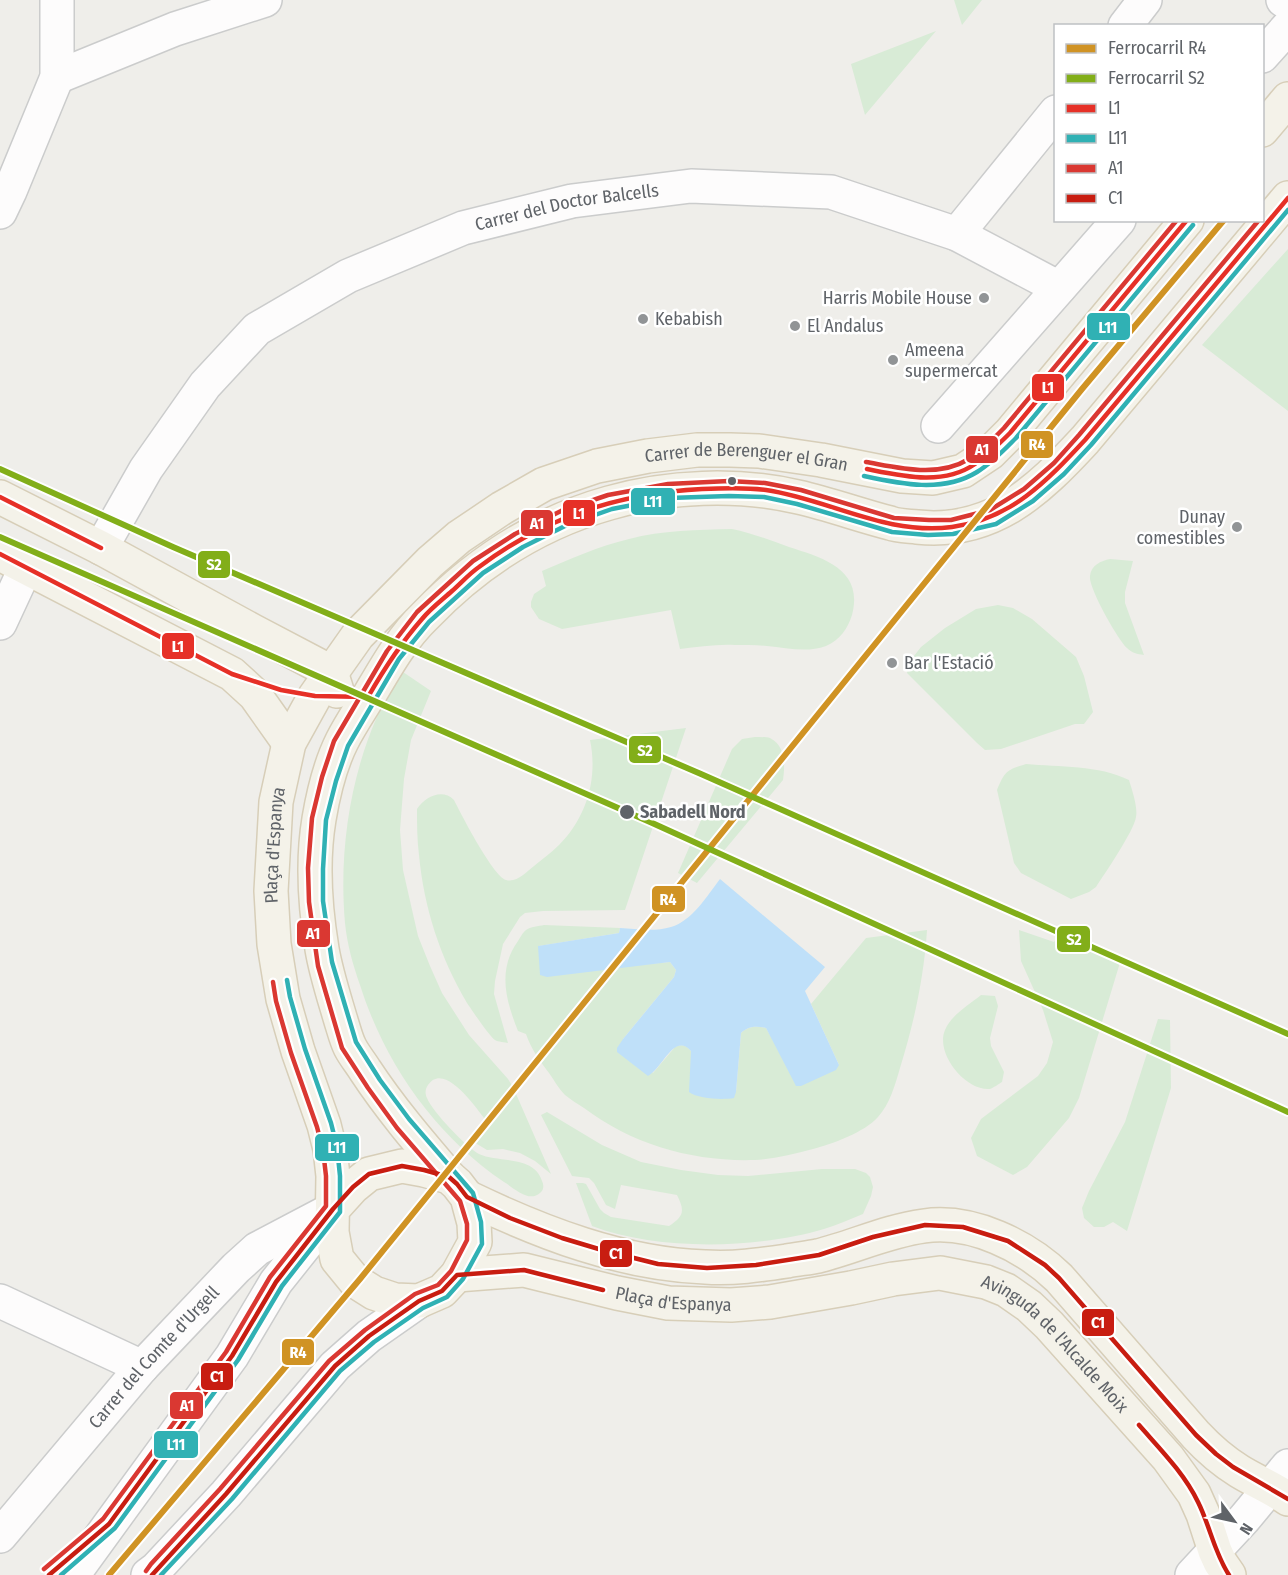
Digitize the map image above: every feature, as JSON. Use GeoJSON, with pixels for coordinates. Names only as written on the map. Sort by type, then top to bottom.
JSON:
{"type":"FeatureCollection","features":[{"type":"Feature","properties":{"kind":"main road"},"geometry":{"type":"LineString","coordinates":[[1264,129],[1288,99]]}},
{"type":"Feature","properties":{"kind":"main road"},"geometry":{"type":"LineString","coordinates":[[419,1301],[442,1292],[458,1275],[475,1242],[474,1223],[458,1187],[403,1124],[349,1045],[325,964],[316,902],[316,857],[319,819],[341,743],[393,656],[423,617],[478,567],[519,540],[564,518],[610,502],[668,491],[729,488],[765,490],[799,497],[893,525],[929,528],[952,527],[993,517],[1029,495],[1066,461],[1288,198]]}},
{"type":"Feature","properties":{"kind":"main road","name":"Carrer de Berenguer el Gran"},"geometry":{"type":"LineString","coordinates":[[459,537],[502,508],[544,484],[597,466],[648,456],[697,450],[759,451],[821,460],[902,476],[933,478],[963,471],[990,453],[1010,433],[1185,222]]}},
{"type":"Feature","properties":{"kind":"main road"},"geometry":{"type":"LineString","coordinates":[[0,497],[101,548],[331,672],[342,714],[341,743]]}},
{"type":"Feature","properties":{"kind":"main road","name":"Plaça d'Espanya"},"geometry":{"type":"LineString","coordinates":[[419,1301],[395,1300],[374,1293],[355,1281],[337,1259],[332,1232],[333,1176],[330,1149],[285,1007],[274,944],[271,891],[276,802],[289,743],[315,696],[358,634],[430,562],[459,537]]}},
{"type":"Feature","properties":{"kind":"main road"},"geometry":{"type":"LineString","coordinates":[[13,560],[232,674],[255,695],[289,743]]}},
{"type":"Feature","properties":{"kind":"main road"},"geometry":{"type":"LineString","coordinates":[[333,1209],[353,1187],[369,1174],[402,1166],[424,1170],[510,1218],[562,1238],[658,1264],[707,1268],[756,1265],[819,1256],[873,1238],[925,1225],[963,1227],[1008,1241],[1045,1265],[1211,1450],[1240,1472],[1282,1484]]}},
{"type":"Feature","properties":{"kind":"main road","name":"Plaça d'Espanya"},"geometry":{"type":"LineString","coordinates":[[458,1275],[524,1270],[668,1303],[731,1305],[770,1302],[892,1279]]}},
{"type":"Feature","properties":{"kind":"main road","name":"Avinguda de l'Alcalde Moix"},"geometry":{"type":"LineString","coordinates":[[892,1279],[940,1273],[963,1277],[986,1282],[1006,1290],[1029,1306],[1050,1325],[1168,1458],[1194,1494],[1222,1563]]}},
{"type":"Feature","properties":{"kind":"street"},"geometry":{"type":"LineString","coordinates":[[0,212],[57,77],[57,0]]}},
{"type":"Feature","properties":{"kind":"street"},"geometry":{"type":"LineString","coordinates":[[57,77],[175,29],[265,0]]}},
{"type":"Feature","properties":{"kind":"street"},"geometry":{"type":"LineString","coordinates":[[1127,24],[1145,0]]}},
{"type":"Feature","properties":{"kind":"street"},"geometry":{"type":"LineString","coordinates":[[1283,0],[1288,3]]}},
{"type":"Feature","properties":{"kind":"street"},"geometry":{"type":"LineString","coordinates":[[1264,55],[1288,27]]}},
{"type":"Feature","properties":{"kind":"street"},"geometry":{"type":"LineString","coordinates":[[957,234],[1054,114]]}},
{"type":"Feature","properties":{"kind":"street","name":"Carrer del Doctor Balcells"},"geometry":{"type":"LineString","coordinates":[[101,548],[146,469],[205,385],[257,329],[348,276],[463,228],[572,201],[691,186],[831,192],[957,234],[1059,288]]}},
{"type":"Feature","properties":{"kind":"street"},"geometry":{"type":"LineString","coordinates":[[938,426],[1117,222]]}},
{"type":"Feature","properties":{"kind":"street"},"geometry":{"type":"LineString","coordinates":[[0,623],[13,560]]}},
{"type":"Feature","properties":{"kind":"street"},"geometry":{"type":"LineString","coordinates":[[73,1575],[232,1356],[276,1282],[333,1209]]}},
{"type":"Feature","properties":{"kind":"street","name":"Carrer del Comte d'Urgell"},"geometry":{"type":"LineString","coordinates":[[0,1536],[142,1367],[221,1284],[257,1249],[333,1209]]}},
{"type":"Feature","properties":{"kind":"street"},"geometry":{"type":"LineString","coordinates":[[0,1301],[142,1367]]}},
{"type":"Feature","properties":{"kind":"street"},"geometry":{"type":"LineString","coordinates":[[152,1573],[226,1494],[335,1366],[369,1336],[419,1301]]}},
{"type":"Feature","properties":{"kind":"street"},"geometry":{"type":"LineString","coordinates":[[1192,1575],[1222,1563],[1282,1484]]}},
{"type":"Feature","properties":{"kind":"street"},"geometry":{"type":"LineString","coordinates":[[49,1575],[109,1524]]}},
{"type":"Feature","properties":{"kind":"green space"},"geometry":{"type":"Polygon","coordinates":[[[954,0],[982,0],[962,25],[954,0]]]}},
{"type":"Feature","properties":{"kind":"green space"},"geometry":{"type":"Polygon","coordinates":[[[936,31],[865,115],[851,64],[936,31]]]}},
{"type":"Feature","properties":{"kind":"green space"},"geometry":{"type":"Polygon","coordinates":[[[1288,249],[1288,411],[1202,345],[1288,249]]]}},
{"type":"Feature","properties":{"kind":"green space"},"geometry":{"type":"Polygon","coordinates":[[[732,529],[815,556],[838,568],[846,576],[852,587],[854,599],[852,615],[846,629],[839,637],[826,646],[812,649],[728,645],[680,649],[671,610],[562,629],[539,619],[531,607],[534,594],[546,586],[542,571],[585,553],[618,542],[654,534],[732,529]]]}},
{"type":"Feature","properties":{"kind":"green space"},"geometry":{"type":"Polygon","coordinates":[[[1110,559],[1133,561],[1125,592],[1125,603],[1144,655],[1131,651],[1123,643],[1104,613],[1094,591],[1090,576],[1092,569],[1100,562],[1110,559]]]}},
{"type":"Feature","properties":{"kind":"green space"},"geometry":{"type":"Polygon","coordinates":[[[998,605],[1013,608],[1032,619],[1076,657],[1084,676],[1093,712],[1084,724],[1075,724],[1001,749],[985,750],[907,673],[910,661],[921,647],[945,628],[976,609],[998,605]]]}},
{"type":"Feature","properties":{"kind":"green space"},"geometry":{"type":"Polygon","coordinates":[[[403,672],[431,691],[411,740],[404,779],[400,830],[403,870],[418,936],[442,993],[469,1035],[513,1087],[551,1174],[520,1153],[503,1149],[487,1150],[472,1141],[488,1123],[461,1090],[452,1083],[443,1079],[435,1079],[427,1087],[426,1095],[442,1119],[473,1150],[487,1157],[524,1163],[538,1173],[543,1187],[536,1196],[522,1194],[479,1163],[435,1120],[416,1096],[398,1070],[383,1042],[357,977],[347,939],[344,897],[345,845],[353,793],[376,719],[403,672]]]}},
{"type":"Feature","properties":{"kind":"green space"},"geometry":{"type":"Polygon","coordinates":[[[686,728],[625,910],[525,913],[503,944],[494,994],[508,1043],[495,1040],[467,1003],[441,950],[429,913],[421,875],[417,809],[429,798],[439,794],[449,796],[454,800],[493,868],[506,880],[514,880],[525,874],[556,848],[577,822],[591,783],[590,740],[686,728]]]}},
{"type":"Feature","properties":{"kind":"green space"},"geometry":{"type":"Polygon","coordinates":[[[770,738],[779,746],[784,763],[783,780],[697,883],[678,873],[732,749],[742,739],[770,738]]]}},
{"type":"Feature","properties":{"kind":"green space"},"geometry":{"type":"Polygon","coordinates":[[[1026,764],[1092,769],[1129,780],[1136,808],[1134,823],[1119,852],[1096,887],[1089,892],[1071,899],[1021,873],[1014,863],[997,790],[1007,772],[1026,764]]]}},
{"type":"Feature","properties":{"kind":"green space"},"geometry":{"type":"Polygon","coordinates":[[[544,925],[620,928],[619,933],[539,946],[638,965],[670,962],[676,970],[674,977],[623,1039],[653,1073],[675,1047],[686,1046],[691,1051],[692,1058],[736,1092],[741,1033],[750,1028],[766,1028],[770,1035],[839,1065],[811,1004],[866,938],[927,930],[914,1017],[889,1100],[878,1117],[865,1128],[848,1137],[813,1149],[755,1160],[709,1158],[687,1154],[665,1149],[623,1132],[565,1095],[536,1055],[526,1034],[518,1031],[507,997],[507,963],[511,952],[525,931],[544,925]]]}},
{"type":"Feature","properties":{"kind":"green space"},"geometry":{"type":"Polygon","coordinates":[[[1019,930],[1054,942],[1059,936],[1122,956],[1079,1098],[1069,1118],[1027,1167],[1013,1175],[977,1156],[971,1138],[981,1119],[1038,1076],[1047,1063],[1053,1042],[1043,1010],[1021,961],[1019,930]]]}},
{"type":"Feature","properties":{"kind":"green space"},"geometry":{"type":"Polygon","coordinates":[[[981,995],[995,996],[998,1006],[990,1038],[991,1046],[1004,1072],[1002,1082],[990,1089],[971,1084],[954,1069],[944,1049],[943,1039],[951,1020],[981,995]]]}},
{"type":"Feature","properties":{"kind":"green space"},"geometry":{"type":"Polygon","coordinates":[[[1158,1019],[1170,1020],[1171,1088],[1127,1231],[1113,1222],[1104,1227],[1094,1227],[1084,1218],[1082,1208],[1125,1122],[1158,1019]]]}},
{"type":"Feature","properties":{"kind":"green space"},"geometry":{"type":"Polygon","coordinates":[[[547,1112],[602,1145],[641,1162],[718,1175],[748,1176],[822,1169],[855,1169],[870,1177],[873,1187],[871,1196],[863,1214],[824,1229],[797,1236],[707,1244],[647,1240],[618,1234],[592,1226],[576,1183],[586,1184],[600,1209],[611,1217],[669,1226],[682,1213],[677,1195],[621,1185],[615,1209],[606,1205],[589,1178],[572,1176],[541,1115],[547,1112]]]}},
{"type":"Feature","properties":{"kind":"water"},"geometry":{"type":"Polygon","coordinates":[[[720,879],[825,967],[805,991],[839,1065],[836,1070],[801,1086],[796,1086],[766,1028],[753,1027],[741,1033],[734,1098],[704,1098],[689,1092],[691,1051],[685,1046],[674,1048],[648,1076],[617,1052],[623,1039],[674,977],[676,970],[670,962],[547,977],[540,975],[538,946],[619,933],[620,928],[652,930],[671,927],[692,914],[720,879]]]}},
{"type":"Feature","properties":{"kind":"rail line","name":"R4"},"geometry":{"type":"LineString","coordinates":[[109,1575],[360,1279],[1082,389],[1222,222]]}},
{"type":"Feature","properties":{"kind":"rail line","name":"S2"},"geometry":{"type":"LineString","coordinates":[[0,469],[173,547],[701,774],[1288,1034]]}},
{"type":"Feature","properties":{"kind":"rail line","name":"S2"},"geometry":{"type":"LineString","coordinates":[[0,537],[650,822],[1288,1112]]}},
{"type":"Feature","properties":{"kind":"transit line","name":"L1"},"geometry":{"type":"LineString","coordinates":[[368,697],[393,656],[414,628],[429,611],[475,570],[530,534],[557,521],[613,502],[672,491],[758,489],[789,495],[881,522],[928,528],[973,523],[1010,507],[1041,484],[1085,440],[1288,198]]}},
{"type":"Feature","properties":{"kind":"transit line","name":"L11"},"geometry":{"type":"LineString","coordinates":[[161,1575],[232,1499],[340,1371],[374,1342],[423,1308],[447,1297],[463,1279],[482,1244],[481,1222],[473,1193],[409,1119],[356,1042],[332,962],[323,901],[326,820],[348,746],[399,659],[429,622],[483,573],[523,547],[567,525],[612,509],[669,498],[764,497],[797,504],[892,532],[928,535],[953,534],[996,524],[1033,501],[1064,474],[1091,445],[1288,210]]}},
{"type":"Feature","properties":{"kind":"transit line","name":"A1"},"geometry":{"type":"LineString","coordinates":[[866,462],[905,469],[932,470],[957,465],[969,459],[1004,428],[1175,222]]}},
{"type":"Feature","properties":{"kind":"transit line","name":"L1"},"geometry":{"type":"LineString","coordinates":[[867,469],[908,476],[936,477],[963,471],[980,461],[1010,433],[1185,222]]}},
{"type":"Feature","properties":{"kind":"transit line","name":"A1"},"geometry":{"type":"LineString","coordinates":[[146,1571],[220,1489],[329,1361],[365,1330],[415,1294],[438,1285],[451,1271],[467,1240],[467,1224],[460,1201],[397,1128],[342,1048],[318,966],[309,902],[308,868],[312,818],[334,741],[387,651],[417,612],[473,561],[515,534],[561,511],[608,495],[668,484],[729,481],[765,483],[801,490],[894,518],[951,520],[990,510],[1024,489],[1054,463],[1257,222]]}},
{"type":"Feature","properties":{"kind":"transit line","name":"L11"},"geometry":{"type":"LineString","coordinates":[[864,476],[907,484],[936,485],[964,479],[988,465],[1016,438],[1193,225]]}},
{"type":"Feature","properties":{"kind":"transit line","name":"L1"},"geometry":{"type":"LineString","coordinates":[[0,497],[101,548]]}},
{"type":"Feature","properties":{"kind":"transit line","name":"L1"},"geometry":{"type":"LineString","coordinates":[[0,554],[232,674],[281,690],[315,696],[368,697]]}},
{"type":"Feature","properties":{"kind":"transit line","name":"L11"},"geometry":{"type":"LineString","coordinates":[[61,1575],[115,1528],[238,1360],[282,1286],[340,1212],[337,1147],[305,1049],[287,980]]}},
{"type":"Feature","properties":{"kind":"transit line","name":"A1"},"geometry":{"type":"LineString","coordinates":[[44,1569],[103,1519],[226,1352],[270,1277],[326,1206],[323,1150],[291,1053],[273,982]]}},
{"type":"Feature","properties":{"kind":"transit line","name":"C1"},"geometry":{"type":"LineString","coordinates":[[49,1575],[109,1524],[232,1356],[276,1282],[333,1209],[353,1187],[369,1174],[402,1166],[449,1177],[467,1197],[510,1218],[562,1238],[658,1264],[707,1268],[756,1265],[819,1255],[873,1237],[925,1225],[963,1227],[1008,1241],[1045,1265],[1059,1278],[1196,1435],[1216,1454],[1233,1467],[1288,1499]]}},
{"type":"Feature","properties":{"kind":"transit line","name":"C1"},"geometry":{"type":"LineString","coordinates":[[152,1575],[226,1494],[335,1366],[369,1336],[419,1301],[442,1291],[457,1275],[524,1270],[603,1290]]}},
{"type":"Feature","properties":{"kind":"transit line","name":"C1"},"geometry":{"type":"LineString","coordinates":[[1139,1425],[1186,1481],[1202,1511],[1229,1575]]}},
{"type":"Feature","properties":{"kind":"place","name":"Harris Mobile House"},"geometry":{"type":"Point","coordinates":[984,298]}},
{"type":"Feature","properties":{"kind":"place","name":"Kebabish"},"geometry":{"type":"Point","coordinates":[643,319]}},
{"type":"Feature","properties":{"kind":"place","name":"El Andalus"},"geometry":{"type":"Point","coordinates":[795,326]}},
{"type":"Feature","properties":{"kind":"place","name":"Ameena supermercat"},"geometry":{"type":"Point","coordinates":[893,360]}},
{"type":"Feature","properties":{"kind":"place","name":"Dunay comestibles"},"geometry":{"type":"Point","coordinates":[1237,527]}},
{"type":"Feature","properties":{"kind":"place","name":"Bar l'Estació"},"geometry":{"type":"Point","coordinates":[892,663]}},
{"type":"Feature","properties":{"kind":"place","name":"Sabadell Nord"},"geometry":{"type":"Point","coordinates":[627,812]}}]}
